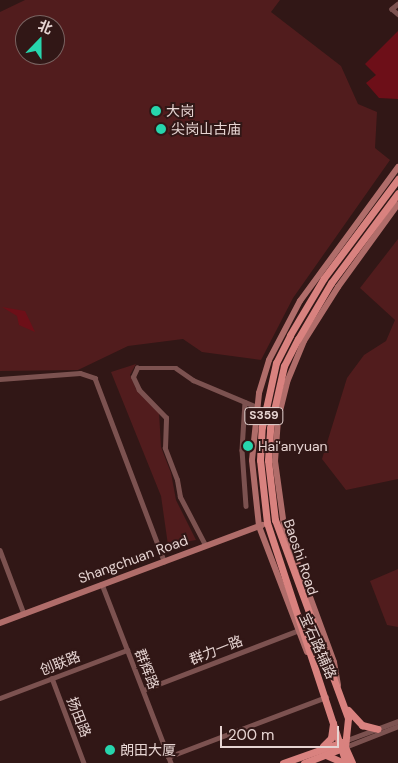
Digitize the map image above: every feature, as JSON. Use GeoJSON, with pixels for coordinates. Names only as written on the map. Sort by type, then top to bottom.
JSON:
{"type":"FeatureCollection","features":[{"type":"Feature","properties":{"kind":"main road","name":"宝石路辅路"},"geometry":{"type":"LineString","coordinates":[[326,694],[297,631],[263,524],[252,460],[257,407],[269,360],[300,301],[398,166]]}},
{"type":"Feature","properties":{"kind":"main road","name":"Baoshi Road"},"geometry":{"type":"LineString","coordinates":[[344,745],[263,524],[260,452],[267,394],[276,363],[315,292],[398,179]]}},
{"type":"Feature","properties":{"kind":"main road","name":"Baoshi Road"},"geometry":{"type":"LineString","coordinates":[[344,745],[350,725],[344,702],[275,520],[269,452],[275,396],[284,366],[322,296],[398,193]]}},
{"type":"Feature","properties":{"kind":"main road"},"geometry":{"type":"LineString","coordinates":[[338,689],[334,662],[284,526],[275,461],[278,419],[287,382],[304,341],[338,287],[398,204]]}},
{"type":"Feature","properties":{"kind":"main road","name":"Shangchuan Road"},"geometry":{"type":"LineString","coordinates":[[0,623],[275,520]]}},
{"type":"Feature","properties":{"kind":"main road"},"geometry":{"type":"LineString","coordinates":[[344,702],[359,723],[378,730]]}},
{"type":"Feature","properties":{"kind":"main road","name":"S359"},"geometry":{"type":"LineString","coordinates":[[318,750],[331,738],[333,715]]}},
{"type":"Feature","properties":{"kind":"main road"},"geometry":{"type":"LineString","coordinates":[[283,763],[318,750],[344,745]]}},
{"type":"Feature","properties":{"kind":"main road"},"geometry":{"type":"LineString","coordinates":[[304,763],[344,745]]}},
{"type":"Feature","properties":{"kind":"main road"},"geometry":{"type":"LineString","coordinates":[[325,755],[345,763],[344,745]]}},
{"type":"Feature","properties":{"kind":"main road"},"geometry":{"type":"LineString","coordinates":[[344,745],[352,763]]}},
{"type":"Feature","properties":{"kind":"street"},"geometry":{"type":"LineString","coordinates":[[398,4],[392,8],[398,14]]}},
{"type":"Feature","properties":{"kind":"street"},"geometry":{"type":"LineString","coordinates":[[205,546],[180,498],[177,480],[165,448],[166,418],[139,390],[133,377],[138,368],[176,368],[193,380],[257,407]]}},
{"type":"Feature","properties":{"kind":"street"},"geometry":{"type":"LineString","coordinates":[[0,379],[84,373],[98,381],[164,561]]}},
{"type":"Feature","properties":{"kind":"street"},"geometry":{"type":"LineString","coordinates":[[245,402],[242,450],[246,506]]}},
{"type":"Feature","properties":{"kind":"street"},"geometry":{"type":"LineString","coordinates":[[0,550],[24,614]]}},
{"type":"Feature","properties":{"kind":"street","name":"群辉路"},"geometry":{"type":"LineString","coordinates":[[102,584],[171,763]]}},
{"type":"Feature","properties":{"kind":"street","name":"群力一路"},"geometry":{"type":"LineString","coordinates":[[143,690],[297,631]]}},
{"type":"Feature","properties":{"kind":"street","name":"创联路"},"geometry":{"type":"LineString","coordinates":[[0,698],[127,650]]}},
{"type":"Feature","properties":{"kind":"street","name":"扬田路"},"geometry":{"type":"LineString","coordinates":[[52,678],[84,763]]}},
{"type":"Feature","properties":{"kind":"street"},"geometry":{"type":"LineString","coordinates":[[168,757],[326,694]]}},
{"type":"Feature","properties":{"kind":"street"},"geometry":{"type":"LineString","coordinates":[[344,745],[398,721]]}},
{"type":"Feature","properties":{"kind":"street"},"geometry":{"type":"LineString","coordinates":[[344,745],[398,726]]}},
{"type":"Feature","properties":{"kind":"shaded area"},"geometry":{"type":"Polygon","coordinates":[[[25,0],[280,0],[271,12],[341,66],[358,104],[377,112],[375,148],[390,160],[293,298],[261,360],[202,352],[183,339],[128,346],[78,370],[0,371],[0,12],[25,0]]]}},
{"type":"Feature","properties":{"kind":"shaded area"},"geometry":{"type":"Polygon","coordinates":[[[398,31],[398,99],[379,98],[366,83],[376,75],[365,64],[398,31]]]}},
{"type":"Feature","properties":{"kind":"shaded area"},"geometry":{"type":"Polygon","coordinates":[[[398,239],[398,479],[346,490],[322,459],[347,378],[364,355],[386,341],[395,320],[360,288],[398,239]]]}},
{"type":"Feature","properties":{"kind":"shaded area"},"geometry":{"type":"Polygon","coordinates":[[[2,307],[25,311],[35,332],[19,325],[17,316],[2,307]]]}},
{"type":"Feature","properties":{"kind":"shaded area"},"geometry":{"type":"Polygon","coordinates":[[[136,364],[130,375],[137,391],[159,412],[161,447],[171,473],[176,500],[196,540],[168,545],[161,496],[111,372],[136,364]]]}},
{"type":"Feature","properties":{"kind":"shaded area"},"geometry":{"type":"Polygon","coordinates":[[[398,569],[398,627],[387,625],[370,581],[398,569]]]}},
{"type":"Feature","properties":{"kind":"place","name":"大岗"},"geometry":{"type":"Point","coordinates":[156,111]}},
{"type":"Feature","properties":{"kind":"place","name":"尖岗山古庙"},"geometry":{"type":"Point","coordinates":[161,129]}},
{"type":"Feature","properties":{"kind":"place","name":"Hai'anyuan"},"geometry":{"type":"Point","coordinates":[248,446]}},
{"type":"Feature","properties":{"kind":"place","name":"朗田大厦"},"geometry":{"type":"Point","coordinates":[110,750]}}]}
